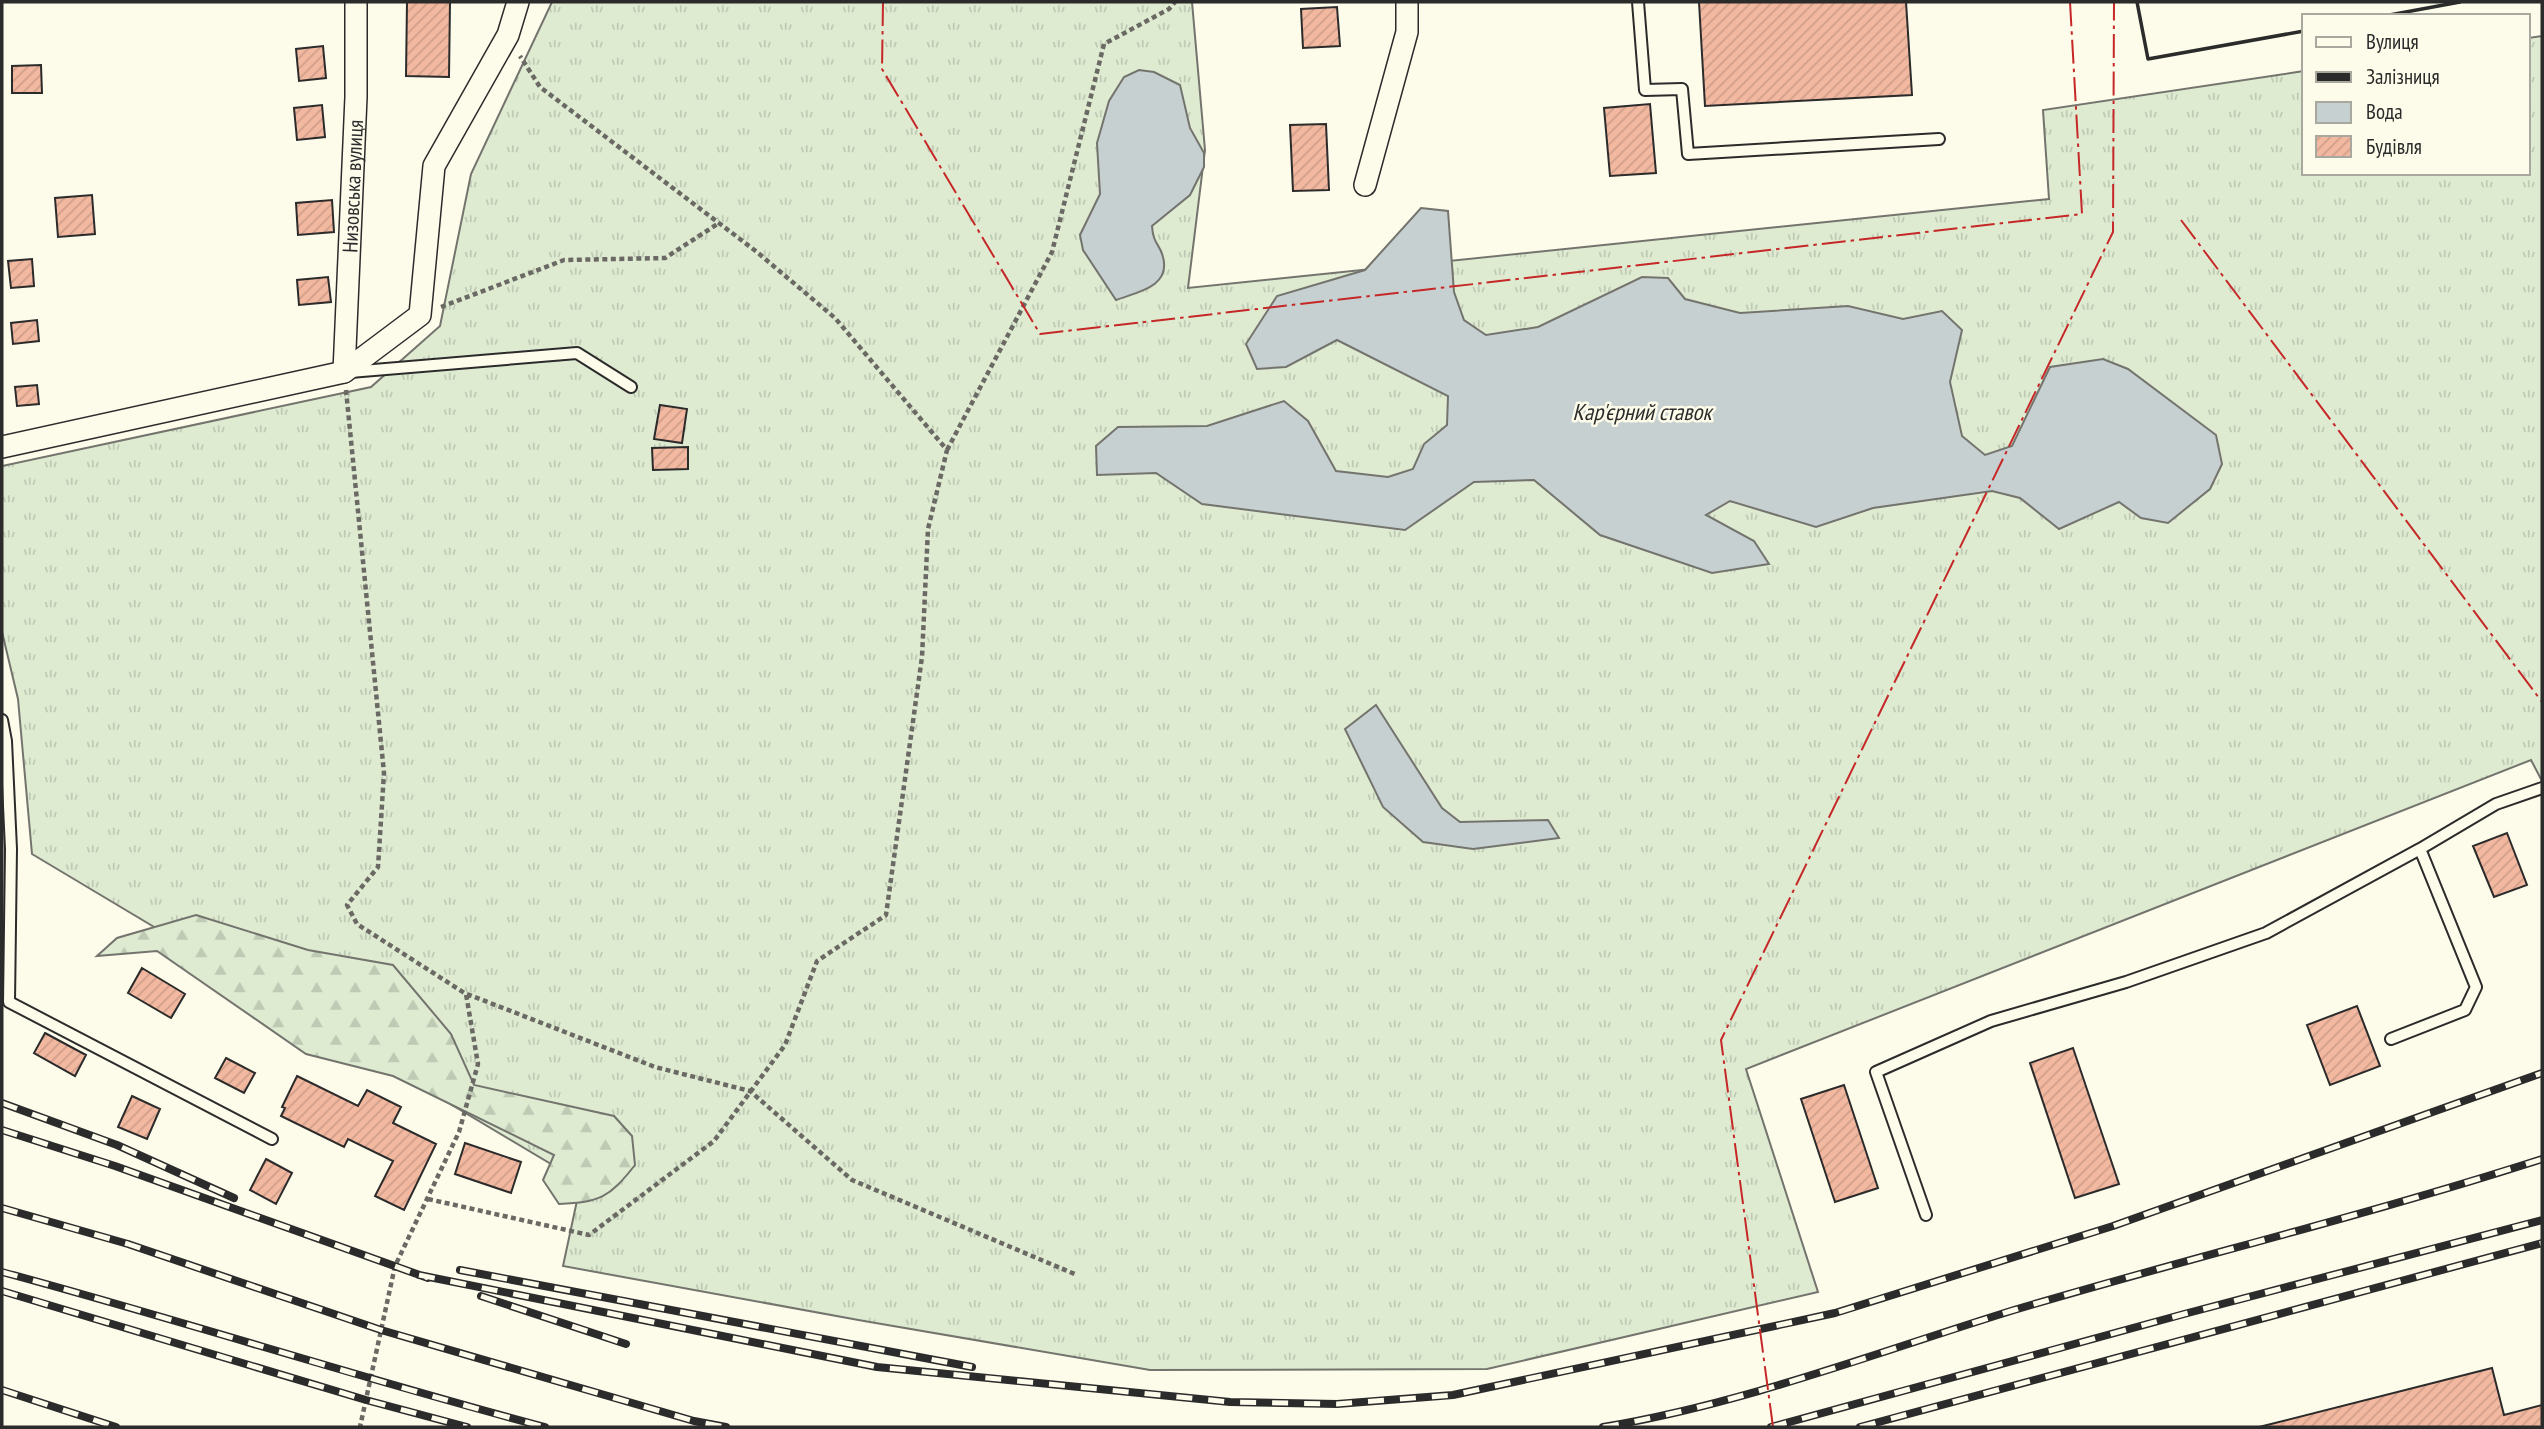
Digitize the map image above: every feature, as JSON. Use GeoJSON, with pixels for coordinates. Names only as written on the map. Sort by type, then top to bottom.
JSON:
{"type":"FeatureCollection","features":[{"type":"Feature","properties":{"kind":"street","name":"Низовська вулиця"},"geometry":{"type":"LineString","coordinates":[[344,372],[356,97],[356,2]]}},
{"type":"Feature","properties":{"kind":"street"},"geometry":{"type":"LineString","coordinates":[[2,447],[344,372],[420,314],[434,166],[508,35],[519,2]]}},
{"type":"Feature","properties":{"kind":"street"},"geometry":{"type":"LineString","coordinates":[[1365,185],[1407,32],[1407,2]]}},
{"type":"Feature","properties":{"kind":"lane"},"geometry":{"type":"LineString","coordinates":[[1638,2],[1645,90],[1682,89],[1688,154],[1939,139]]}},
{"type":"Feature","properties":{"kind":"lane"},"geometry":{"type":"LineString","coordinates":[[344,372],[577,353],[631,387]]}},
{"type":"Feature","properties":{"kind":"lane"},"geometry":{"type":"LineString","coordinates":[[2,720],[11,849],[9,1002],[272,1139]]}},
{"type":"Feature","properties":{"kind":"lane"},"geometry":{"type":"LineString","coordinates":[[1926,1215],[1876,1072],[1991,1021],[2126,982],[2266,933],[2496,804],[2542,788]]}},
{"type":"Feature","properties":{"kind":"lane"},"geometry":{"type":"LineString","coordinates":[[2391,1039],[2465,1010],[2476,987],[2420,849]]}},
{"type":"Feature","properties":{"kind":"path"},"geometry":{"type":"LineString","coordinates":[[428,1199],[589,1235],[714,1141],[785,1045],[817,961],[886,915],[922,657],[928,529],[947,450],[1052,252],[1104,44],[1169,9],[1175,2]]}},
{"type":"Feature","properties":{"kind":"path"},"geometry":{"type":"LineString","coordinates":[[508,35],[540,87],[758,252],[835,318],[947,450]]}},
{"type":"Feature","properties":{"kind":"path"},"geometry":{"type":"LineString","coordinates":[[420,314],[564,260],[665,258],[719,223]]}},
{"type":"Feature","properties":{"kind":"path"},"geometry":{"type":"LineString","coordinates":[[344,372],[384,773],[378,867],[347,905],[357,924],[466,994],[655,1067],[750,1091],[852,1180],[1077,1275]]}},
{"type":"Feature","properties":{"kind":"path"},"geometry":{"type":"LineString","coordinates":[[360,1427],[395,1266],[458,1132],[478,1063],[466,994]]}},
{"type":"Feature","properties":{"kind":"green space"},"geometry":{"type":"Polygon","coordinates":[[[552,2],[1192,2],[1205,150],[1188,288],[2049,199],[2043,110],[2302,71],[2302,175],[2530,175],[2530,38],[2542,36],[2542,781],[2531,760],[1746,1069],[1818,1292],[1487,1369],[1150,1370],[563,1266],[581,1182],[32,854],[18,699],[2,632],[2,466],[371,387],[440,326],[471,174],[552,2]]]}},
{"type":"Feature","properties":{"kind":"green space"},"geometry":{"type":"Polygon","coordinates":[[[196,915],[308,950],[393,965],[451,1034],[474,1085],[614,1116],[632,1136],[635,1165],[618,1185],[603,1196],[585,1202],[559,1204],[543,1180],[554,1155],[393,1076],[306,1054],[157,951],[97,956],[117,938],[196,915]]]}},
{"type":"Feature","properties":{"kind":"water"},"geometry":{"type":"Polygon","coordinates":[[[1139,70],[1154,72],[1180,85],[1190,128],[1204,153],[1204,167],[1190,195],[1152,226],[1163,257],[1162,275],[1150,287],[1116,300],[1083,250],[1080,235],[1100,194],[1097,143],[1109,101],[1124,77],[1139,70]]]}},
{"type":"Feature","properties":{"kind":"water","name":"Кар'єрний ставок"},"geometry":{"type":"Polygon","coordinates":[[[1421,208],[1448,211],[1454,292],[1464,320],[1486,335],[1538,327],[1642,277],[1668,278],[1685,299],[1740,313],[1848,306],[1903,319],[1942,311],[1962,330],[1950,382],[1962,436],[1985,455],[2012,446],[2050,367],[2103,359],[2128,369],[2216,435],[2222,464],[2210,489],[2168,523],[2141,518],[2119,502],[2059,529],[2020,498],[1992,491],[1873,508],[1816,527],[1730,501],[1706,515],[1754,541],[1769,564],[1712,573],[1600,535],[1534,480],[1474,482],[1405,530],[1202,504],[1156,473],[1097,475],[1096,446],[1118,427],[1207,426],[1284,401],[1308,421],[1336,471],[1388,477],[1413,469],[1424,444],[1447,425],[1448,396],[1337,340],[1286,367],[1257,369],[1246,344],[1277,296],[1365,270],[1421,208]]]}},
{"type":"Feature","properties":{"kind":"water"},"geometry":{"type":"Polygon","coordinates":[[[1376,705],[1442,808],[1460,822],[1548,820],[1559,838],[1473,849],[1423,842],[1383,807],[1345,729],[1376,705]]]}},
{"type":"Feature","properties":{"kind":"building"},"geometry":{"type":"Polygon","coordinates":[[[407,2],[450,2],[449,77],[406,76],[407,2]]]}},
{"type":"Feature","properties":{"kind":"building"},"geometry":{"type":"Polygon","coordinates":[[[1699,2],[1906,2],[1912,95],[1705,106],[1699,2]]]}},
{"type":"Feature","properties":{"kind":"building"},"geometry":{"type":"Polygon","coordinates":[[[1337,7],[1340,46],[1303,48],[1301,9],[1337,7]]]}},
{"type":"Feature","properties":{"kind":"building"},"geometry":{"type":"Polygon","coordinates":[[[323,46],[326,78],[299,81],[296,49],[323,46]]]}},
{"type":"Feature","properties":{"kind":"building"},"geometry":{"type":"Polygon","coordinates":[[[41,65],[42,93],[12,93],[12,66],[41,65]]]}},
{"type":"Feature","properties":{"kind":"building"},"geometry":{"type":"Polygon","coordinates":[[[1650,104],[1656,173],[1610,176],[1604,108],[1650,104]]]}},
{"type":"Feature","properties":{"kind":"building"},"geometry":{"type":"Polygon","coordinates":[[[322,105],[325,137],[297,140],[294,108],[322,105]]]}},
{"type":"Feature","properties":{"kind":"building"},"geometry":{"type":"Polygon","coordinates":[[[1326,124],[1329,190],[1293,191],[1290,125],[1326,124]]]}},
{"type":"Feature","properties":{"kind":"building"},"geometry":{"type":"Polygon","coordinates":[[[92,195],[95,234],[58,237],[55,198],[92,195]]]}},
{"type":"Feature","properties":{"kind":"building"},"geometry":{"type":"Polygon","coordinates":[[[332,200],[334,232],[298,235],[296,203],[332,200]]]}},
{"type":"Feature","properties":{"kind":"building"},"geometry":{"type":"Polygon","coordinates":[[[32,259],[34,286],[11,288],[8,261],[32,259]]]}},
{"type":"Feature","properties":{"kind":"building"},"geometry":{"type":"Polygon","coordinates":[[[328,277],[331,302],[299,305],[297,280],[328,277]]]}},
{"type":"Feature","properties":{"kind":"building"},"geometry":{"type":"Polygon","coordinates":[[[37,320],[39,341],[13,344],[11,323],[37,320]]]}},
{"type":"Feature","properties":{"kind":"building"},"geometry":{"type":"Polygon","coordinates":[[[37,385],[39,404],[17,406],[15,387],[37,385]]]}},
{"type":"Feature","properties":{"kind":"building"},"geometry":{"type":"Polygon","coordinates":[[[660,405],[687,409],[682,443],[654,439],[660,405]]]}},
{"type":"Feature","properties":{"kind":"building"},"geometry":{"type":"Polygon","coordinates":[[[688,447],[688,469],[653,470],[652,448],[688,447]]]}},
{"type":"Feature","properties":{"kind":"building"},"geometry":{"type":"Polygon","coordinates":[[[2507,833],[2527,885],[2494,897],[2473,846],[2507,833]]]}},
{"type":"Feature","properties":{"kind":"building"},"geometry":{"type":"Polygon","coordinates":[[[142,968],[185,994],[171,1018],[128,993],[142,968]]]}},
{"type":"Feature","properties":{"kind":"building"},"geometry":{"type":"Polygon","coordinates":[[[2357,1006],[2380,1066],[2330,1085],[2307,1025],[2357,1006]]]}},
{"type":"Feature","properties":{"kind":"building"},"geometry":{"type":"Polygon","coordinates":[[[45,1033],[86,1055],[75,1076],[34,1053],[45,1033]]]}},
{"type":"Feature","properties":{"kind":"building"},"geometry":{"type":"Polygon","coordinates":[[[2073,1048],[2119,1184],[2075,1198],[2030,1063],[2073,1048]]]}},
{"type":"Feature","properties":{"kind":"building"},"geometry":{"type":"Polygon","coordinates":[[[226,1058],[255,1073],[244,1093],[215,1078],[226,1058]]]}},
{"type":"Feature","properties":{"kind":"building"},"geometry":{"type":"Polygon","coordinates":[[[297,1076],[358,1106],[367,1090],[401,1107],[393,1123],[436,1144],[404,1210],[375,1196],[393,1161],[348,1139],[344,1147],[281,1116],[285,1108],[282,1107],[297,1076]]]}},
{"type":"Feature","properties":{"kind":"building"},"geometry":{"type":"Polygon","coordinates":[[[1844,1085],[1878,1188],[1835,1202],[1801,1099],[1844,1085]]]}},
{"type":"Feature","properties":{"kind":"building"},"geometry":{"type":"Polygon","coordinates":[[[132,1096],[160,1109],[147,1139],[118,1127],[132,1096]]]}},
{"type":"Feature","properties":{"kind":"building"},"geometry":{"type":"Polygon","coordinates":[[[465,1143],[521,1162],[511,1193],[455,1174],[465,1143]]]}},
{"type":"Feature","properties":{"kind":"building"},"geometry":{"type":"Polygon","coordinates":[[[266,1159],[292,1173],[276,1204],[250,1190],[266,1159]]]}},
{"type":"Feature","properties":{"kind":"building"},"geometry":{"type":"Polygon","coordinates":[[[2492,1368],[2504,1415],[2542,1405],[2542,1427],[2259,1427],[2492,1368]]]}},
{"type":"Feature","properties":{"kind":"railway"},"geometry":{"type":"LineString","coordinates":[[419,1275],[877,1367],[1230,1402],[1337,1404],[1453,1395],[1835,1313],[2113,1226],[2542,1073]]}},
{"type":"Feature","properties":{"kind":"railway"},"geometry":{"type":"LineString","coordinates":[[2,1103],[117,1145],[234,1198]]}},
{"type":"Feature","properties":{"kind":"railway"},"geometry":{"type":"LineString","coordinates":[[2,1130],[115,1166],[428,1278]]}},
{"type":"Feature","properties":{"kind":"railway"},"geometry":{"type":"LineString","coordinates":[[1603,1427],[1759,1391],[2014,1310],[2411,1199],[2542,1159]]}},
{"type":"Feature","properties":{"kind":"railway"},"geometry":{"type":"LineString","coordinates":[[2,1208],[128,1244],[381,1330],[694,1421],[726,1427]]}},
{"type":"Feature","properties":{"kind":"railway"},"geometry":{"type":"LineString","coordinates":[[1771,1427],[2542,1220]]}},
{"type":"Feature","properties":{"kind":"railway"},"geometry":{"type":"LineString","coordinates":[[1860,1427],[2542,1243]]}},
{"type":"Feature","properties":{"kind":"railway"},"geometry":{"type":"LineString","coordinates":[[460,1270],[972,1367]]}},
{"type":"Feature","properties":{"kind":"railway"},"geometry":{"type":"LineString","coordinates":[[2,1272],[545,1427]]}},
{"type":"Feature","properties":{"kind":"railway"},"geometry":{"type":"LineString","coordinates":[[2,1291],[366,1400],[467,1427]]}},
{"type":"Feature","properties":{"kind":"railway"},"geometry":{"type":"LineString","coordinates":[[481,1296],[626,1344]]}},
{"type":"Feature","properties":{"kind":"railway"},"geometry":{"type":"LineString","coordinates":[[2,1390],[116,1427]]}},
{"type":"Feature","properties":{"kind":"wall"},"geometry":{"type":"LineString","coordinates":[[2137,2],[2148,59],[2302,31]]}},
{"type":"Feature","properties":{"kind":"wall"},"geometry":{"type":"LineString","coordinates":[[2395,14],[2460,2]]}},
{"type":"Feature","properties":{"kind":"power"},"geometry":{"type":"LineString","coordinates":[[883,2],[882,69],[1040,334],[2082,214],[2070,2]]}},
{"type":"Feature","properties":{"kind":"power"},"geometry":{"type":"LineString","coordinates":[[1773,1427],[1721,1040],[2113,232],[2114,2]]}},
{"type":"Feature","properties":{"kind":"power"},"geometry":{"type":"LineString","coordinates":[[2181,220],[2542,702]]}}]}
